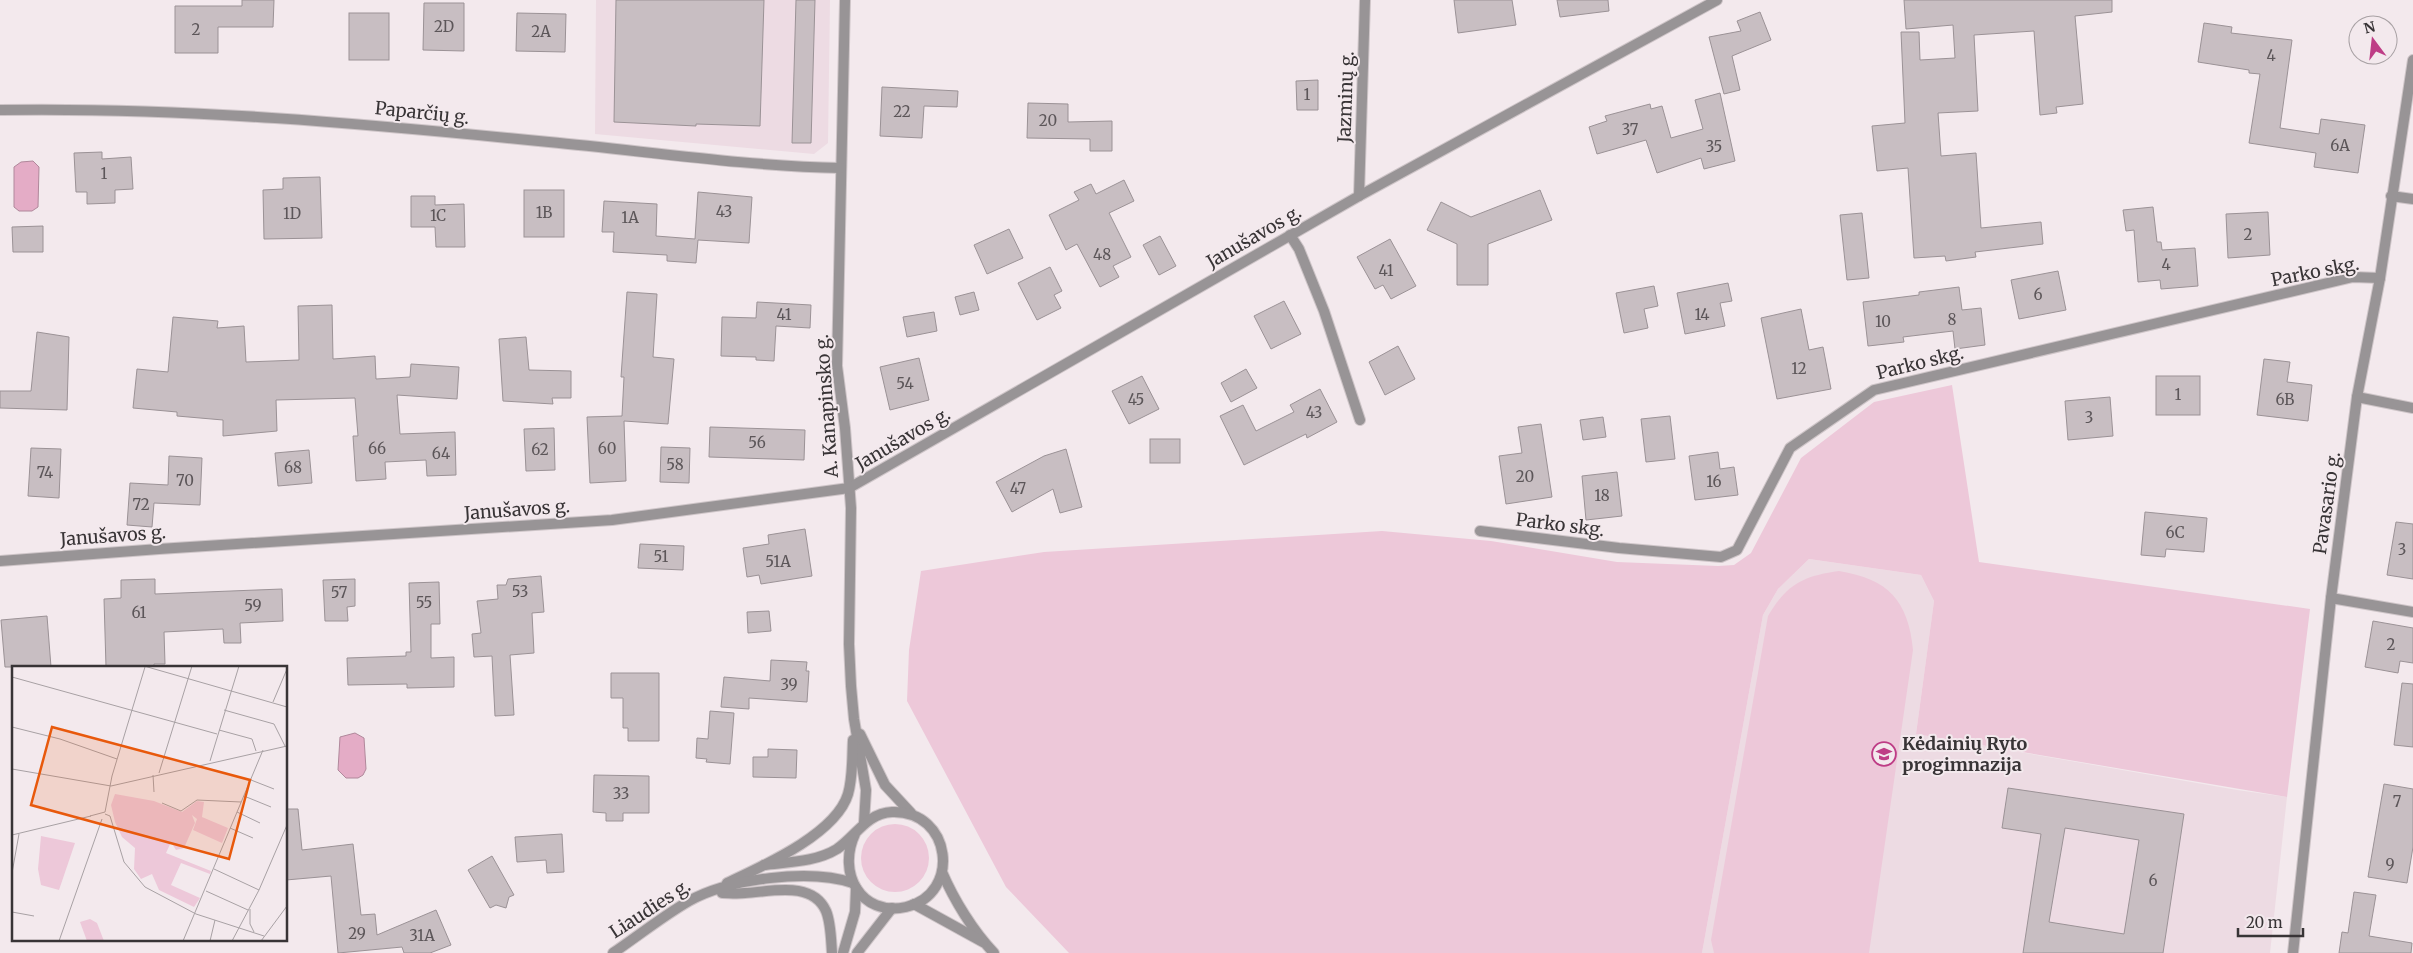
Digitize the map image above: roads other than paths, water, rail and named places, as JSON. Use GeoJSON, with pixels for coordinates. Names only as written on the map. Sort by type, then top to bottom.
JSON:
{"type":"FeatureCollection","features":[{"type":"Feature","properties":{"kind":"street","name":"A. Kanapinsko g."},"geometry":{"type":"LineString","coordinates":[[845,0],[837,366],[849,488],[848,644],[854,719]]}},
{"type":"Feature","properties":{"kind":"street","name":"Jazminų g."},"geometry":{"type":"LineString","coordinates":[[1359,196],[1365,0]]}},
{"type":"Feature","properties":{"kind":"street","name":"Janušavos g."},"geometry":{"type":"LineString","coordinates":[[0,561],[612,520],[849,488],[1359,196],[1717,0]]}},
{"type":"Feature","properties":{"kind":"street","name":"Pavasario g."},"geometry":{"type":"LineString","coordinates":[[2293,953],[2330,598],[2357,397],[2380,278],[2413,60]]}},
{"type":"Feature","properties":{"kind":"street","name":"Paparčių g."},"geometry":{"type":"LineString","coordinates":[[0,110],[126,110],[348,122],[708,158],[840,168]]}},
{"type":"Feature","properties":{"kind":"street"},"geometry":{"type":"LineString","coordinates":[[2391,196],[2413,199]]}},
{"type":"Feature","properties":{"kind":"street"},"geometry":{"type":"LineString","coordinates":[[1290,235],[1299,249],[1324,311],[1360,420]]}},
{"type":"Feature","properties":{"kind":"street","name":"Parko skg."},"geometry":{"type":"LineString","coordinates":[[1480,531],[1618,548],[1721,557],[1737,550],[1790,448],[1874,390],[2353,277],[2380,278]]}},
{"type":"Feature","properties":{"kind":"street"},"geometry":{"type":"LineString","coordinates":[[2357,397],[2413,408]]}},
{"type":"Feature","properties":{"kind":"street"},"geometry":{"type":"LineString","coordinates":[[2330,598],[2413,612]]}},
{"type":"Feature","properties":{"kind":"street"},"geometry":{"type":"LineString","coordinates":[[854,719],[885,785],[912,814],[931,827],[940,840],[944,856],[942,872],[937,885],[927,897],[914,904],[892,908],[878,905],[866,898],[854,885]]}},
{"type":"Feature","properties":{"kind":"street"},"geometry":{"type":"LineString","coordinates":[[854,719],[866,790],[864,823]]}},
{"type":"Feature","properties":{"kind":"street"},"geometry":{"type":"LineString","coordinates":[[708,892],[764,866],[811,838],[825,826],[845,802],[849,792],[854,719]]}},
{"type":"Feature","properties":{"kind":"street"},"geometry":{"type":"LineString","coordinates":[[843,953],[855,912],[854,885],[847,858],[849,845],[864,823],[876,816],[890,812],[912,814]]}},
{"type":"Feature","properties":{"kind":"street"},"geometry":{"type":"LineString","coordinates":[[764,866],[818,857],[837,849],[855,834]]}},
{"type":"Feature","properties":{"kind":"street"},"geometry":{"type":"LineString","coordinates":[[942,872],[948,887],[994,953]]}},
{"type":"Feature","properties":{"kind":"street","name":"Liaudies g."},"geometry":{"type":"LineString","coordinates":[[613,953],[688,902],[708,892],[757,881],[794,878],[835,877],[854,885]]}},
{"type":"Feature","properties":{"kind":"street"},"geometry":{"type":"LineString","coordinates":[[708,892],[744,894],[785,890],[807,894],[815,898],[826,910],[832,953]]}},
{"type":"Feature","properties":{"kind":"street"},"geometry":{"type":"LineString","coordinates":[[914,904],[986,944]]}},
{"type":"Feature","properties":{"kind":"street"},"geometry":{"type":"LineString","coordinates":[[857,953],[892,908]]}},
{"type":"Feature","properties":{"kind":"place","name":"Kėdainių Ryto progimnazija"},"geometry":{"type":"Point","coordinates":[1884,754]}}]}
